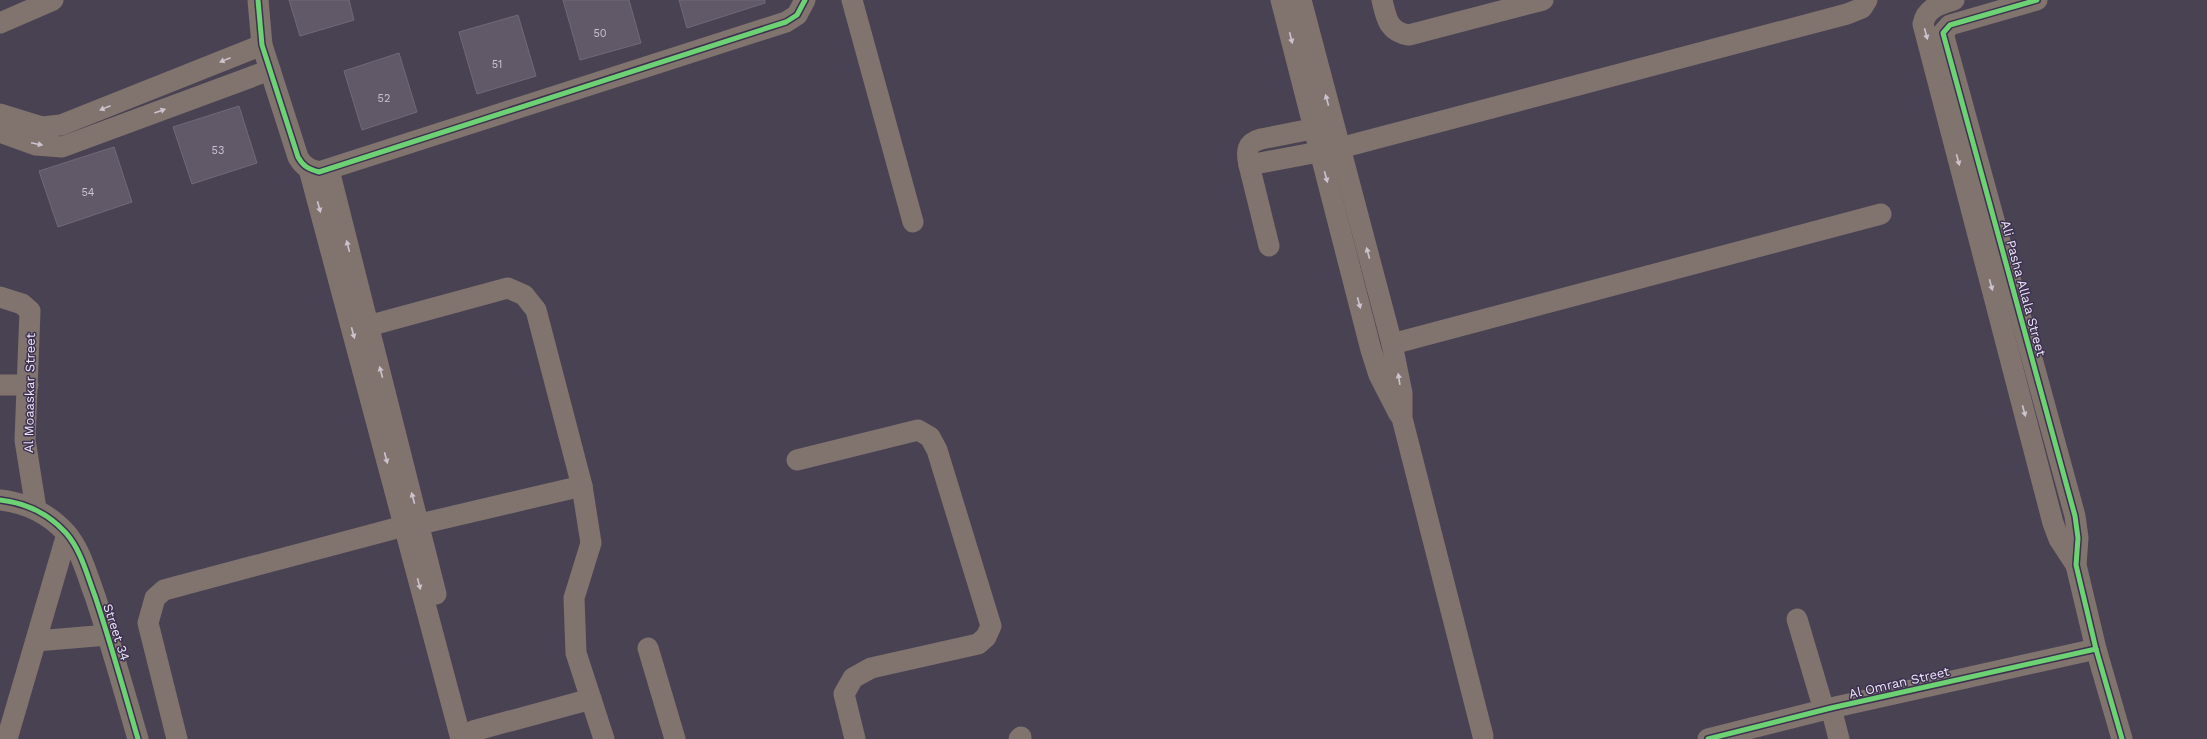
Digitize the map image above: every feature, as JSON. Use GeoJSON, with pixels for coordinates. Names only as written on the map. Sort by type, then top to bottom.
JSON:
{"type":"FeatureCollection","features":[{"type":"Feature","properties":{"kind":"street"},"geometry":{"type":"LineString","coordinates":[[0,23],[53,0]]}},
{"type":"Feature","properties":{"kind":"street"},"geometry":{"type":"LineString","coordinates":[[258,0],[262,45],[298,157],[319,170],[368,326],[412,525]]}},
{"type":"Feature","properties":{"kind":"street"},"geometry":{"type":"LineString","coordinates":[[319,170],[786,22],[797,15],[805,0]]}},
{"type":"Feature","properties":{"kind":"street"},"geometry":{"type":"LineString","coordinates":[[852,0],[913,222]]}},
{"type":"Feature","properties":{"kind":"street"},"geometry":{"type":"LineString","coordinates":[[1281,0],[1324,126],[1340,148],[1392,344],[1402,393],[1402,418]]}},
{"type":"Feature","properties":{"kind":"street"},"geometry":{"type":"LineString","coordinates":[[1301,0],[1324,126],[1320,152],[1379,375],[1402,418],[1482,736]]}},
{"type":"Feature","properties":{"kind":"street"},"geometry":{"type":"LineString","coordinates":[[1382,0],[1388,24],[1397,32],[1409,34],[1543,0]]}},
{"type":"Feature","properties":{"kind":"street"},"geometry":{"type":"LineString","coordinates":[[1249,165],[1340,148],[1847,14],[1862,8],[1867,0]]}},
{"type":"Feature","properties":{"kind":"street","name":"Ali Pasha Allala Street"},"geometry":{"type":"LineString","coordinates":[[1954,0],[1929,10],[1924,16],[1923,24],[2053,523],[2059,539],[2076,565]]}},
{"type":"Feature","properties":{"kind":"street","name":"Ali Pasha Allala Street"},"geometry":{"type":"LineString","coordinates":[[2037,0],[1950,25],[1944,33],[2075,516],[2078,538],[2076,565],[2096,649],[2122,739]]}},
{"type":"Feature","properties":{"kind":"street"},"geometry":{"type":"LineString","coordinates":[[0,114],[42,127],[61,125],[262,45]]}},
{"type":"Feature","properties":{"kind":"street"},"geometry":{"type":"LineString","coordinates":[[0,132],[36,145],[62,147],[270,70]]}},
{"type":"Feature","properties":{"kind":"street"},"geometry":{"type":"LineString","coordinates":[[1269,246],[1246,154],[1248,146],[1253,141],[1324,126]]}},
{"type":"Feature","properties":{"kind":"street"},"geometry":{"type":"LineString","coordinates":[[319,170],[412,525],[448,642],[470,736],[591,699]]}},
{"type":"Feature","properties":{"kind":"street"},"geometry":{"type":"LineString","coordinates":[[1392,344],[1881,214]]}},
{"type":"Feature","properties":{"kind":"street"},"geometry":{"type":"LineString","coordinates":[[368,326],[508,288],[524,295],[536,310],[582,486],[591,543],[574,598],[576,653],[604,739]]}},
{"type":"Feature","properties":{"kind":"street","name":"Al Moaaskar Street"},"geometry":{"type":"LineString","coordinates":[[0,297],[22,304],[28,308],[31,316],[26,440],[36,509]]}},
{"type":"Feature","properties":{"kind":"street"},"geometry":{"type":"LineString","coordinates":[[0,385],[28,385]]}},
{"type":"Feature","properties":{"kind":"street"},"geometry":{"type":"LineString","coordinates":[[797,460],[918,430],[930,437],[937,450],[991,626],[986,637],[978,644],[871,668],[853,678],[844,694],[855,739]]}},
{"type":"Feature","properties":{"kind":"street"},"geometry":{"type":"LineString","coordinates":[[177,739],[148,623],[155,598],[164,590],[412,525],[582,486]]}},
{"type":"Feature","properties":{"kind":"street","name":"Street 34"},"geometry":{"type":"LineString","coordinates":[[0,500],[15,501],[36,509],[53,520],[67,534],[83,561],[108,635],[138,739]]}},
{"type":"Feature","properties":{"kind":"street"},"geometry":{"type":"LineString","coordinates":[[7,739],[67,534]]}},
{"type":"Feature","properties":{"kind":"street"},"geometry":{"type":"LineString","coordinates":[[1797,618],[1827,709],[1839,739]]}},
{"type":"Feature","properties":{"kind":"street"},"geometry":{"type":"LineString","coordinates":[[36,641],[108,635]]}},
{"type":"Feature","properties":{"kind":"street"},"geometry":{"type":"LineString","coordinates":[[648,648],[674,739]]}},
{"type":"Feature","properties":{"kind":"street","name":"Al Omran Street"},"geometry":{"type":"LineString","coordinates":[[1708,739],[1827,709],[2096,649]]}},
{"type":"Feature","properties":{"kind":"building"},"geometry":{"type":"Polygon","coordinates":[[[289,0],[349,0],[354,20],[300,36],[289,0]]]}},
{"type":"Feature","properties":{"kind":"building"},"geometry":{"type":"Polygon","coordinates":[[[563,0],[629,0],[641,43],[580,60],[563,0]]]}},
{"type":"Feature","properties":{"kind":"building"},"geometry":{"type":"Polygon","coordinates":[[[679,0],[765,0],[765,3],[687,28],[679,0]]]}},
{"type":"Feature","properties":{"kind":"building"},"geometry":{"type":"Polygon","coordinates":[[[518,15],[536,76],[477,94],[459,32],[518,15]]]}},
{"type":"Feature","properties":{"kind":"building"},"geometry":{"type":"Polygon","coordinates":[[[399,53],[417,112],[362,130],[344,71],[399,53]]]}},
{"type":"Feature","properties":{"kind":"building"},"geometry":{"type":"Polygon","coordinates":[[[239,106],[257,163],[192,184],[173,127],[239,106]]]}},
{"type":"Feature","properties":{"kind":"building"},"geometry":{"type":"Polygon","coordinates":[[[114,147],[132,202],[58,227],[39,171],[114,147]]]}},
{"type":"Feature","properties":{"kind":"cycle path"},"geometry":{"type":"LineString","coordinates":[[258,0],[262,45],[298,157],[306,167],[319,172],[786,22],[797,15],[805,0]]}},
{"type":"Feature","properties":{"kind":"cycle path"},"geometry":{"type":"LineString","coordinates":[[2037,0],[1950,25],[1943,33],[2075,516],[2078,538],[2076,565],[2096,649],[2122,739]]}},
{"type":"Feature","properties":{"kind":"cycle path"},"geometry":{"type":"LineString","coordinates":[[0,500],[10,501],[36,510],[59,526],[76,547],[101,614],[138,739]]}},
{"type":"Feature","properties":{"kind":"cycle path"},"geometry":{"type":"LineString","coordinates":[[1708,739],[1831,708],[2096,649]]}}]}
